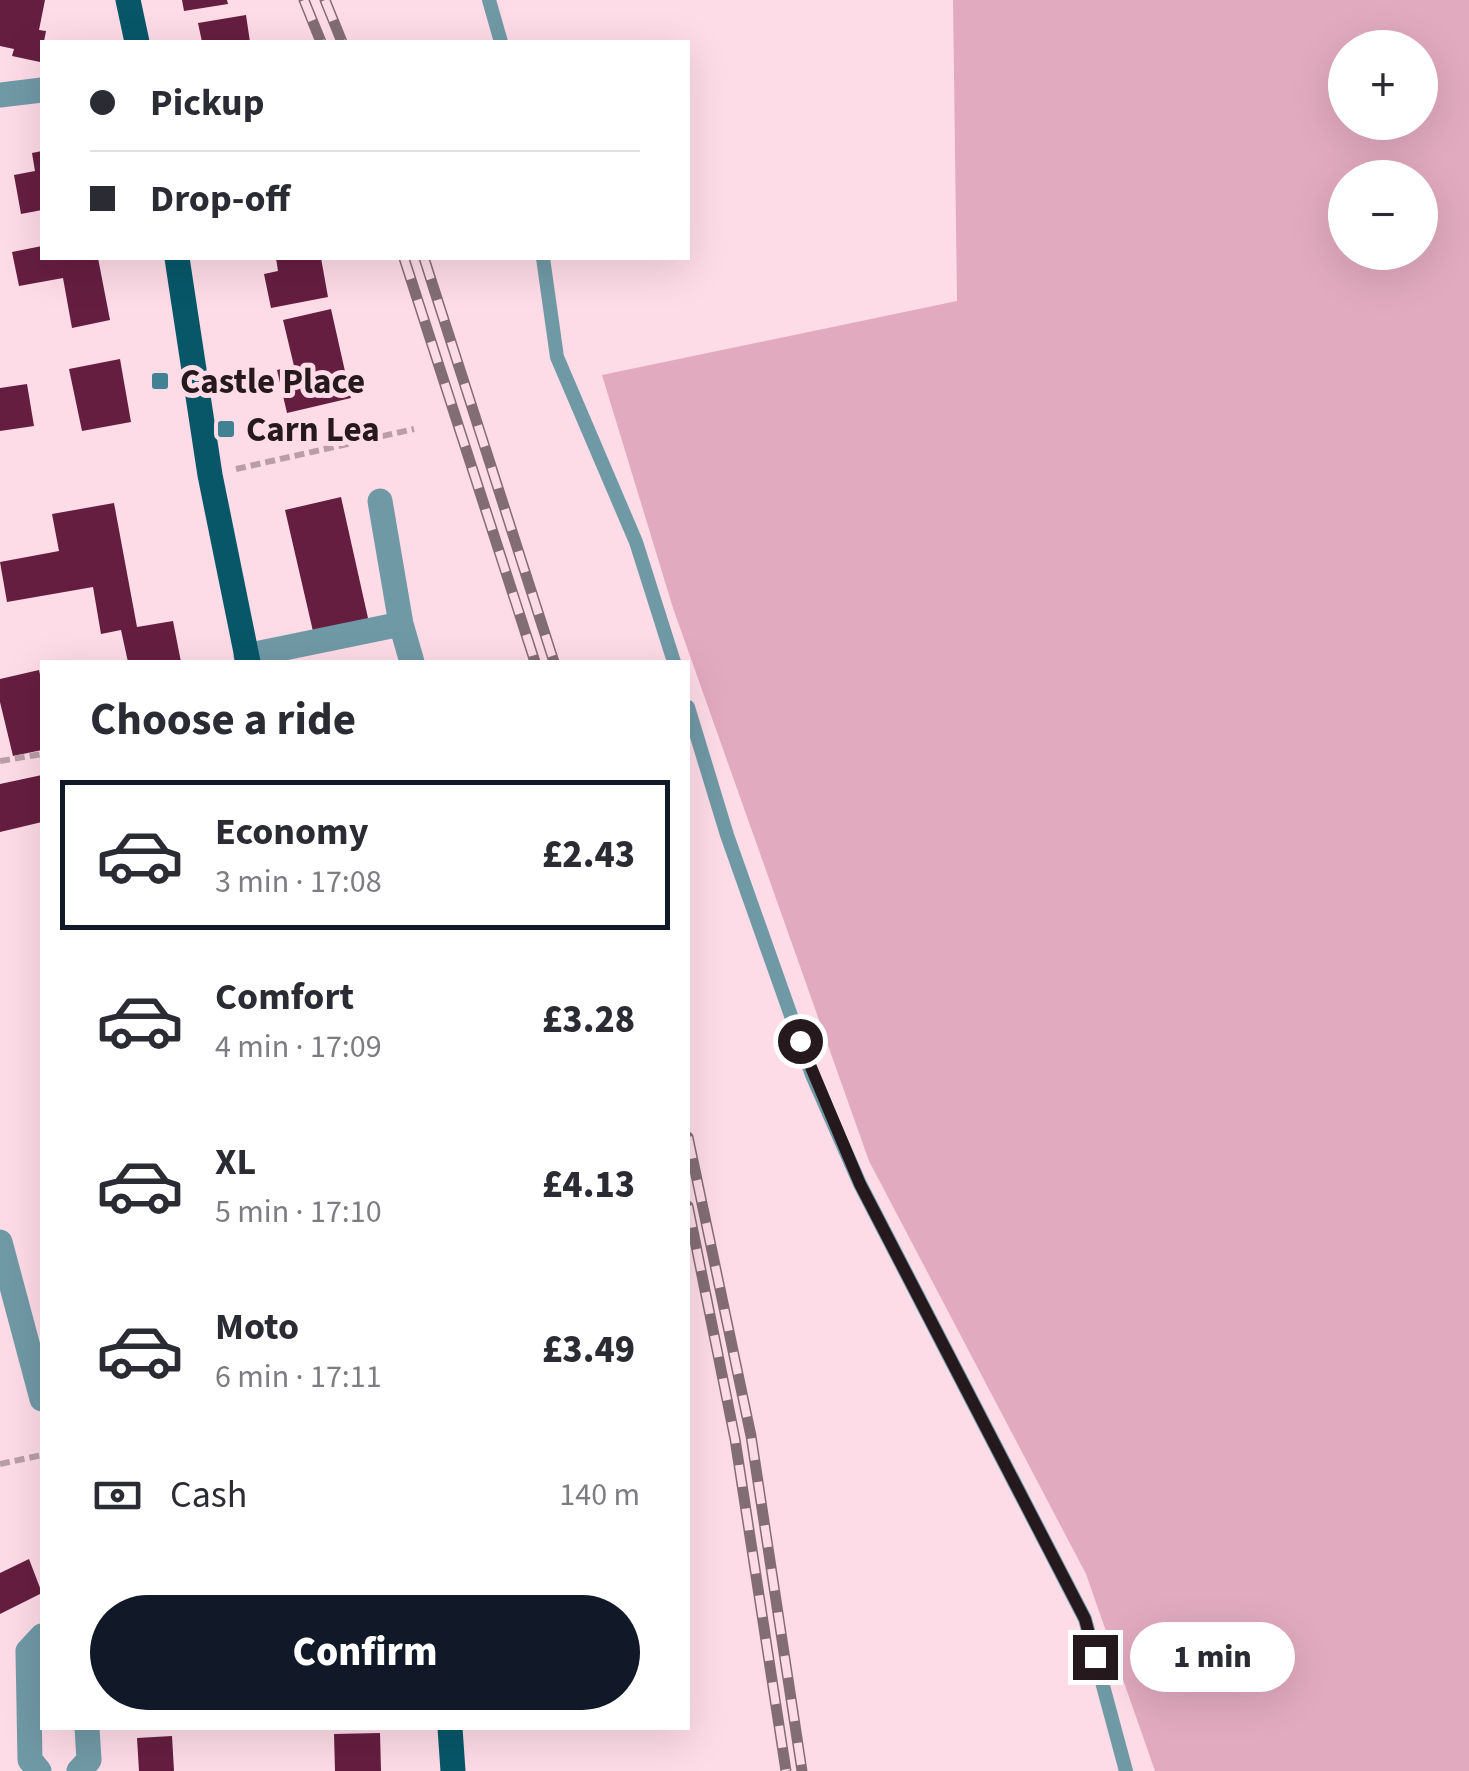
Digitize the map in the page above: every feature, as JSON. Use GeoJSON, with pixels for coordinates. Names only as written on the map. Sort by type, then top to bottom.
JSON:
{"type":"FeatureCollection","features":[{"type":"Feature","properties":{"kind":"main road"},"geometry":{"type":"LineString","coordinates":[[128,0],[137,40]]}},
{"type":"Feature","properties":{"kind":"main road"},"geometry":{"type":"LineString","coordinates":[[176,260],[210,474],[247,659]]}},
{"type":"Feature","properties":{"kind":"main road"},"geometry":{"type":"LineString","coordinates":[[450,1730],[453,1771]]}},
{"type":"Feature","properties":{"kind":"street"},"geometry":{"type":"LineString","coordinates":[[0,95],[40,90]]}},
{"type":"Feature","properties":{"kind":"street"},"geometry":{"type":"LineString","coordinates":[[380,501],[401,624],[411,660]]}},
{"type":"Feature","properties":{"kind":"street"},"geometry":{"type":"LineString","coordinates":[[247,659],[401,624]]}},
{"type":"Feature","properties":{"kind":"street"},"geometry":{"type":"LineString","coordinates":[[0,1242],[40,1391]]}},
{"type":"Feature","properties":{"kind":"street"},"geometry":{"type":"LineString","coordinates":[[39,1771],[30,1760],[28,1651],[40,1638]]}},
{"type":"Feature","properties":{"kind":"street"},"geometry":{"type":"LineString","coordinates":[[78,1771],[89,1760],[87,1730]]}},
{"type":"Feature","properties":{"kind":"lane"},"geometry":{"type":"LineString","coordinates":[[489,0],[501,40]]}},
{"type":"Feature","properties":{"kind":"lane"},"geometry":{"type":"LineString","coordinates":[[543,260],[557,357],[636,542],[673,660]]}},
{"type":"Feature","properties":{"kind":"lane"},"geometry":{"type":"LineString","coordinates":[[690,715],[727,835],[812,1075],[860,1184],[1085,1619],[1126,1771]]}},
{"type":"Feature","properties":{"kind":"path"},"geometry":{"type":"LineString","coordinates":[[210,474],[414,428]]}},
{"type":"Feature","properties":{"kind":"path"},"geometry":{"type":"LineString","coordinates":[[0,761],[40,754]]}},
{"type":"Feature","properties":{"kind":"path"},"geometry":{"type":"LineString","coordinates":[[0,1464],[40,1455]]}},
{"type":"Feature","properties":{"kind":"shaded area"},"geometry":{"type":"Polygon","coordinates":[[[953,0],[1469,0],[1469,1771],[1155,1771],[1086,1574],[869,1161],[673,608],[602,375],[957,301],[953,0]]]}},
{"type":"Feature","properties":{"kind":"building"},"geometry":{"type":"Polygon","coordinates":[[[0,0],[45,0],[39,30],[46,31],[44,40],[40,40],[40,62],[12,56],[14,49],[0,46],[0,0]]]}},
{"type":"Feature","properties":{"kind":"building"},"geometry":{"type":"Polygon","coordinates":[[[182,0],[227,0],[228,4],[184,11],[182,0]]]}},
{"type":"Feature","properties":{"kind":"building"},"geometry":{"type":"Polygon","coordinates":[[[246,15],[250,40],[202,40],[198,23],[246,15]]]}},
{"type":"Feature","properties":{"kind":"building"},"geometry":{"type":"Polygon","coordinates":[[[40,151],[40,210],[21,214],[14,175],[35,171],[32,153],[40,151]]]}},
{"type":"Feature","properties":{"kind":"building"},"geometry":{"type":"Polygon","coordinates":[[[40,246],[40,260],[98,260],[110,320],[72,328],[63,278],[19,286],[12,252],[40,246]]]}},
{"type":"Feature","properties":{"kind":"building"},"geometry":{"type":"Polygon","coordinates":[[[276,260],[321,260],[328,297],[271,308],[264,274],[278,271],[276,260]]]}},
{"type":"Feature","properties":{"kind":"building"},"geometry":{"type":"Polygon","coordinates":[[[331,309],[351,398],[287,413],[277,370],[294,366],[283,320],[331,309]]]}},
{"type":"Feature","properties":{"kind":"building"},"geometry":{"type":"Polygon","coordinates":[[[120,359],[131,422],[82,431],[69,369],[120,359]]]}},
{"type":"Feature","properties":{"kind":"building"},"geometry":{"type":"Polygon","coordinates":[[[27,384],[34,426],[0,431],[0,388],[27,384]]]}},
{"type":"Feature","properties":{"kind":"building"},"geometry":{"type":"Polygon","coordinates":[[[341,497],[370,627],[315,640],[285,510],[341,497]]]}},
{"type":"Feature","properties":{"kind":"building"},"geometry":{"type":"Polygon","coordinates":[[[114,503],[137,627],[173,621],[181,660],[128,660],[121,630],[101,634],[93,587],[7,602],[0,562],[59,551],[52,514],[114,503]]]}},
{"type":"Feature","properties":{"kind":"building"},"geometry":{"type":"Polygon","coordinates":[[[39,670],[40,750],[13,756],[0,702],[0,679],[39,670]]]}},
{"type":"Feature","properties":{"kind":"building"},"geometry":{"type":"Polygon","coordinates":[[[40,775],[40,822],[0,832],[0,784],[40,775]]]}},
{"type":"Feature","properties":{"kind":"building"},"geometry":{"type":"Polygon","coordinates":[[[29,1559],[40,1594],[0,1614],[0,1573],[29,1559]]]}},
{"type":"Feature","properties":{"kind":"building"},"geometry":{"type":"Polygon","coordinates":[[[380,1733],[381,1771],[335,1771],[334,1734],[380,1733]]]}},
{"type":"Feature","properties":{"kind":"building"},"geometry":{"type":"Polygon","coordinates":[[[172,1736],[174,1771],[139,1771],[137,1738],[172,1736]]]}},
{"type":"Feature","properties":{"kind":"railway"},"geometry":{"type":"LineString","coordinates":[[304,0],[320,40]]}},
{"type":"Feature","properties":{"kind":"railway"},"geometry":{"type":"LineString","coordinates":[[325,0],[341,40]]}},
{"type":"Feature","properties":{"kind":"railway"},"geometry":{"type":"LineString","coordinates":[[405,260],[534,660]]}},
{"type":"Feature","properties":{"kind":"railway"},"geometry":{"type":"LineString","coordinates":[[425,260],[553,660]]}},
{"type":"Feature","properties":{"kind":"railway"},"geometry":{"type":"LineString","coordinates":[[690,1146],[751,1436],[802,1771]]}},
{"type":"Feature","properties":{"kind":"railway"},"geometry":{"type":"LineString","coordinates":[[690,1216],[735,1439],[786,1771]]}},
{"type":"Feature","properties":{"kind":"place","name":"Castle Place"},"geometry":{"type":"Point","coordinates":[160,381]}},
{"type":"Feature","properties":{"kind":"place","name":"Carn Lea"},"geometry":{"type":"Point","coordinates":[226,429]}},
{"type":"Feature","properties":{"kind":"route"},"geometry":{"type":"LineString","coordinates":[[800,1041],[860,1184],[1085,1619],[1095,1657]]}}]}
